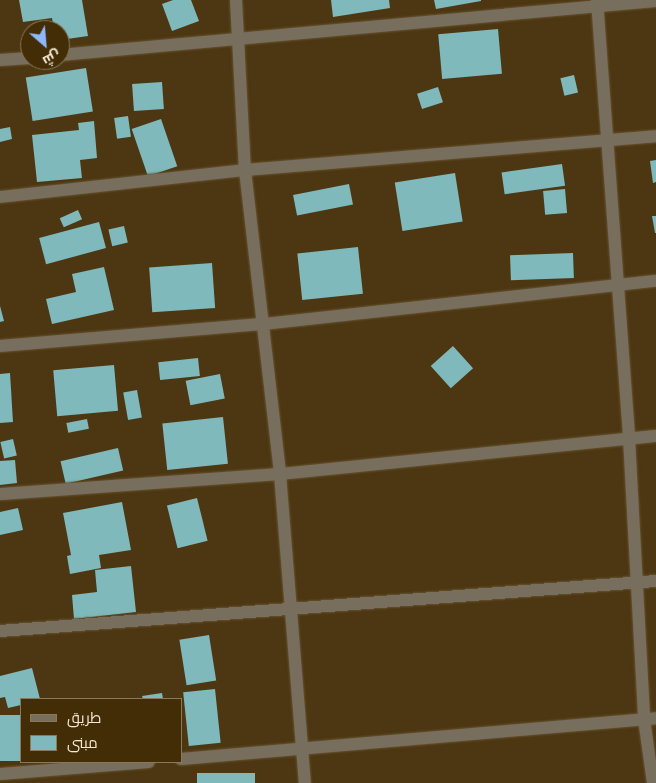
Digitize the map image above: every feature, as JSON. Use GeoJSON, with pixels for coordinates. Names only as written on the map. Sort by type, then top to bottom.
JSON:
{"type":"FeatureCollection","features":[{"type":"Feature","properties":{"kind":"street"},"geometry":{"type":"LineString","coordinates":[[236,0],[245,170],[280,474],[305,783]]}},
{"type":"Feature","properties":{"kind":"street"},"geometry":{"type":"LineString","coordinates":[[70,54],[597,3],[656,2]]}},
{"type":"Feature","properties":{"kind":"street"},"geometry":{"type":"LineString","coordinates":[[597,3],[616,284],[629,438],[637,583],[650,719],[653,783]]}},
{"type":"Feature","properties":{"kind":"street"},"geometry":{"type":"LineString","coordinates":[[0,60],[20,59]]}},
{"type":"Feature","properties":{"kind":"street"},"geometry":{"type":"LineString","coordinates":[[0,197],[245,170],[656,136]]}},
{"type":"Feature","properties":{"kind":"street"},"geometry":{"type":"LineString","coordinates":[[0,346],[264,324],[656,281]]}},
{"type":"Feature","properties":{"kind":"street"},"geometry":{"type":"LineString","coordinates":[[0,494],[280,474],[656,436]]}},
{"type":"Feature","properties":{"kind":"street"},"geometry":{"type":"LineString","coordinates":[[0,632],[292,607],[656,581]]}},
{"type":"Feature","properties":{"kind":"street"},"geometry":{"type":"LineString","coordinates":[[182,759],[650,719]]}},
{"type":"Feature","properties":{"kind":"street"},"geometry":{"type":"LineString","coordinates":[[0,774],[137,763]]}},
{"type":"Feature","properties":{"kind":"building"},"geometry":{"type":"Polygon","coordinates":[[[19,0],[82,0],[88,36],[70,39],[70,20],[52,20],[52,18],[23,20],[19,0]]]}},
{"type":"Feature","properties":{"kind":"building"},"geometry":{"type":"Polygon","coordinates":[[[173,0],[191,0],[199,21],[172,31],[162,4],[173,0]]]}},
{"type":"Feature","properties":{"kind":"building"},"geometry":{"type":"Polygon","coordinates":[[[331,0],[389,0],[390,8],[333,17],[331,0]]]}},
{"type":"Feature","properties":{"kind":"building"},"geometry":{"type":"Polygon","coordinates":[[[434,0],[481,0],[481,1],[436,9],[434,0]]]}},
{"type":"Feature","properties":{"kind":"building"},"geometry":{"type":"Polygon","coordinates":[[[498,29],[502,74],[442,79],[438,34],[498,29]]]}},
{"type":"Feature","properties":{"kind":"building"},"geometry":{"type":"Polygon","coordinates":[[[86,68],[93,111],[33,121],[26,78],[86,68]]]}},
{"type":"Feature","properties":{"kind":"building"},"geometry":{"type":"Polygon","coordinates":[[[574,75],[578,93],[564,96],[560,78],[574,75]]]}},
{"type":"Feature","properties":{"kind":"building"},"geometry":{"type":"Polygon","coordinates":[[[162,82],[164,109],[134,111],[132,84],[162,82]]]}},
{"type":"Feature","properties":{"kind":"building"},"geometry":{"type":"Polygon","coordinates":[[[438,87],[443,102],[422,109],[417,94],[438,87]]]}},
{"type":"Feature","properties":{"kind":"building"},"geometry":{"type":"Polygon","coordinates":[[[128,116],[131,137],[117,139],[114,118],[128,116]]]}},
{"type":"Feature","properties":{"kind":"building"},"geometry":{"type":"Polygon","coordinates":[[[161,119],[177,166],[148,176],[132,129],[161,119]]]}},
{"type":"Feature","properties":{"kind":"building"},"geometry":{"type":"Polygon","coordinates":[[[94,121],[97,158],[80,160],[82,178],[37,182],[32,135],[79,130],[78,123],[94,121]]]}},
{"type":"Feature","properties":{"kind":"building"},"geometry":{"type":"Polygon","coordinates":[[[10,127],[12,139],[0,142],[0,129],[10,127]]]}},
{"type":"Feature","properties":{"kind":"building"},"geometry":{"type":"Polygon","coordinates":[[[656,160],[656,182],[653,183],[650,161],[656,160]]]}},
{"type":"Feature","properties":{"kind":"building"},"geometry":{"type":"Polygon","coordinates":[[[562,164],[565,186],[505,194],[502,172],[562,164]]]}},
{"type":"Feature","properties":{"kind":"building"},"geometry":{"type":"Polygon","coordinates":[[[455,173],[463,221],[402,231],[395,183],[455,173]]]}},
{"type":"Feature","properties":{"kind":"building"},"geometry":{"type":"Polygon","coordinates":[[[349,184],[353,205],[297,215],[293,195],[349,184]]]}},
{"type":"Feature","properties":{"kind":"building"},"geometry":{"type":"Polygon","coordinates":[[[565,189],[567,213],[545,215],[543,191],[565,189]]]}},
{"type":"Feature","properties":{"kind":"building"},"geometry":{"type":"Polygon","coordinates":[[[78,210],[82,219],[64,227],[60,218],[78,210]]]}},
{"type":"Feature","properties":{"kind":"building"},"geometry":{"type":"Polygon","coordinates":[[[652,216],[656,216],[656,233],[655,233],[652,216]]]}},
{"type":"Feature","properties":{"kind":"building"},"geometry":{"type":"Polygon","coordinates":[[[99,222],[106,248],[46,264],[39,238],[99,222]]]}},
{"type":"Feature","properties":{"kind":"building"},"geometry":{"type":"Polygon","coordinates":[[[124,226],[128,243],[112,246],[108,230],[124,226]]]}},
{"type":"Feature","properties":{"kind":"building"},"geometry":{"type":"Polygon","coordinates":[[[358,247],[363,294],[302,300],[297,253],[358,247]]]}},
{"type":"Feature","properties":{"kind":"building"},"geometry":{"type":"Polygon","coordinates":[[[573,253],[574,278],[511,280],[510,255],[573,253]]]}},
{"type":"Feature","properties":{"kind":"building"},"geometry":{"type":"Polygon","coordinates":[[[212,263],[215,308],[152,312],[149,267],[212,263]]]}},
{"type":"Feature","properties":{"kind":"building"},"geometry":{"type":"Polygon","coordinates":[[[104,267],[114,310],[52,324],[46,299],[76,292],[72,274],[104,267]]]}},
{"type":"Feature","properties":{"kind":"building"},"geometry":{"type":"Polygon","coordinates":[[[0,306],[4,321],[0,322],[0,306]]]}},
{"type":"Feature","properties":{"kind":"building"},"geometry":{"type":"Polygon","coordinates":[[[453,346],[473,368],[451,388],[431,366],[453,346]]]}},
{"type":"Feature","properties":{"kind":"building"},"geometry":{"type":"Polygon","coordinates":[[[198,358],[200,376],[160,380],[158,362],[198,358]]]}},
{"type":"Feature","properties":{"kind":"building"},"geometry":{"type":"Polygon","coordinates":[[[114,365],[118,411],[57,416],[53,370],[114,365]]]}},
{"type":"Feature","properties":{"kind":"building"},"geometry":{"type":"Polygon","coordinates":[[[10,373],[13,422],[0,423],[0,374],[10,373]]]}},
{"type":"Feature","properties":{"kind":"building"},"geometry":{"type":"Polygon","coordinates":[[[220,374],[225,399],[190,405],[186,381],[220,374]]]}},
{"type":"Feature","properties":{"kind":"building"},"geometry":{"type":"Polygon","coordinates":[[[137,390],[142,418],[128,420],[123,392],[137,390]]]}},
{"type":"Feature","properties":{"kind":"building"},"geometry":{"type":"Polygon","coordinates":[[[223,417],[228,464],[167,470],[162,423],[223,417]]]}},
{"type":"Feature","properties":{"kind":"building"},"geometry":{"type":"Polygon","coordinates":[[[87,419],[89,429],[68,433],[66,423],[87,419]]]}},
{"type":"Feature","properties":{"kind":"building"},"geometry":{"type":"Polygon","coordinates":[[[13,439],[17,456],[4,458],[0,442],[13,439]]]}},
{"type":"Feature","properties":{"kind":"building"},"geometry":{"type":"Polygon","coordinates":[[[118,448],[123,470],[66,484],[61,461],[118,448]]]}},
{"type":"Feature","properties":{"kind":"building"},"geometry":{"type":"Polygon","coordinates":[[[15,460],[17,483],[0,485],[0,461],[15,460]]]}},
{"type":"Feature","properties":{"kind":"building"},"geometry":{"type":"Polygon","coordinates":[[[197,498],[208,541],[178,548],[167,505],[197,498]]]}},
{"type":"Feature","properties":{"kind":"building"},"geometry":{"type":"Polygon","coordinates":[[[122,502],[131,550],[99,555],[101,568],[70,574],[67,556],[71,555],[63,513],[122,502]]]}},
{"type":"Feature","properties":{"kind":"building"},"geometry":{"type":"Polygon","coordinates":[[[18,508],[23,530],[0,535],[0,512],[18,508]]]}},
{"type":"Feature","properties":{"kind":"building"},"geometry":{"type":"Polygon","coordinates":[[[131,566],[136,612],[74,619],[72,595],[97,592],[95,570],[131,566]]]}},
{"type":"Feature","properties":{"kind":"building"},"geometry":{"type":"Polygon","coordinates":[[[209,635],[216,680],[187,685],[179,640],[209,635]]]}},
{"type":"Feature","properties":{"kind":"building"},"geometry":{"type":"Polygon","coordinates":[[[32,668],[40,698],[20,698],[20,705],[8,708],[5,697],[0,698],[0,676],[32,668]]]}},
{"type":"Feature","properties":{"kind":"building"},"geometry":{"type":"Polygon","coordinates":[[[215,689],[221,743],[189,746],[183,692],[215,689]]]}},
{"type":"Feature","properties":{"kind":"building"},"geometry":{"type":"Polygon","coordinates":[[[162,693],[163,698],[143,698],[142,696],[162,693]]]}},
{"type":"Feature","properties":{"kind":"building"},"geometry":{"type":"Polygon","coordinates":[[[0,715],[20,715],[20,761],[0,761],[0,715]]]}},
{"type":"Feature","properties":{"kind":"building"},"geometry":{"type":"Polygon","coordinates":[[[197,773],[255,773],[255,783],[197,783],[197,773]]]}}]}
